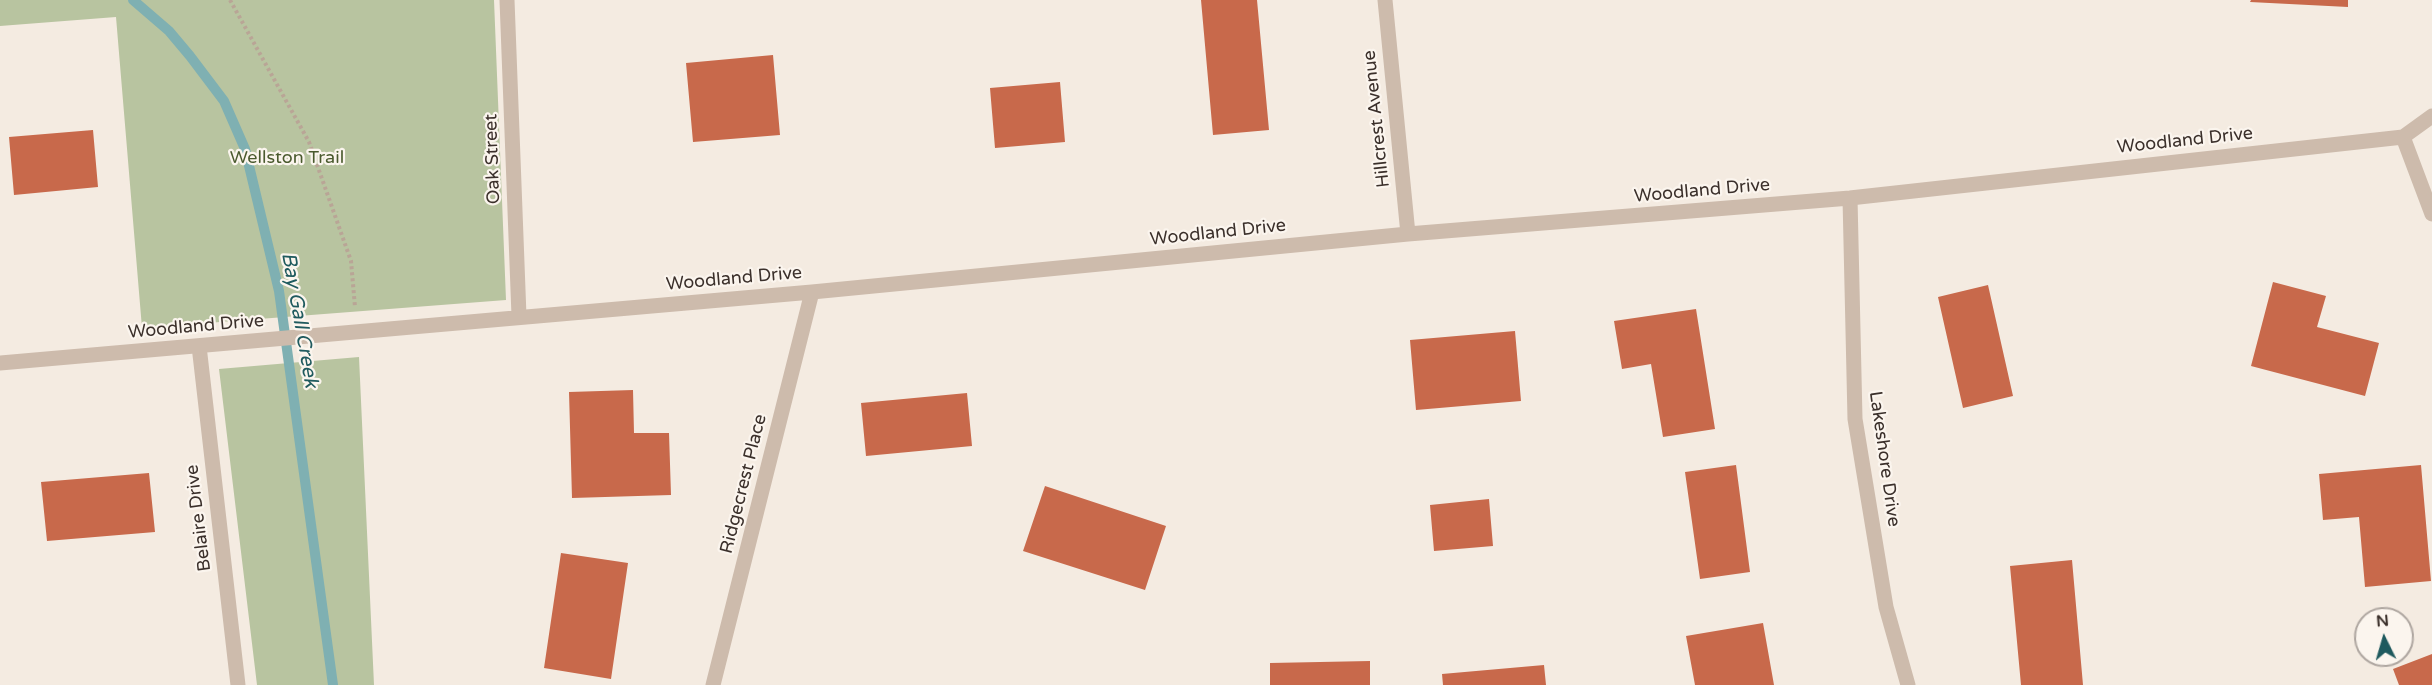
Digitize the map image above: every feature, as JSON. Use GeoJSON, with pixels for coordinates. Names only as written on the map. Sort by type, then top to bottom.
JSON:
{"type":"FeatureCollection","features":[{"type":"Feature","properties":{"kind":"street","name":"Oak Street"},"geometry":{"type":"LineString","coordinates":[[507,0],[519,316]]}},
{"type":"Feature","properties":{"kind":"street","name":"Hillcrest Avenue"},"geometry":{"type":"LineString","coordinates":[[1385,0],[1408,234]]}},
{"type":"Feature","properties":{"kind":"street","name":"Woodland Drive"},"geometry":{"type":"LineString","coordinates":[[0,363],[812,292],[1408,234],[1850,198],[2403,137],[2432,116]]}},
{"type":"Feature","properties":{"kind":"street"},"geometry":{"type":"LineString","coordinates":[[2403,137],[2432,214]]}},
{"type":"Feature","properties":{"kind":"street","name":"Lakeshore Drive"},"geometry":{"type":"LineString","coordinates":[[1850,198],[1855,419],[1886,607],[1908,685]]}},
{"type":"Feature","properties":{"kind":"street","name":"Ridgecrest Place"},"geometry":{"type":"LineString","coordinates":[[713,685],[812,292]]}},
{"type":"Feature","properties":{"kind":"street","name":"Belaire Drive"},"geometry":{"type":"LineString","coordinates":[[199,346],[238,685]]}},
{"type":"Feature","properties":{"kind":"path"},"geometry":{"type":"LineString","coordinates":[[230,0],[309,142],[351,261],[356,332]]}},
{"type":"Feature","properties":{"kind":"green space","name":"Wellston Trail"},"geometry":{"type":"Polygon","coordinates":[[[0,0],[494,0],[506,300],[142,328],[116,17],[0,26],[0,0]]]}},
{"type":"Feature","properties":{"kind":"green space"},"geometry":{"type":"Polygon","coordinates":[[[359,357],[374,685],[257,685],[219,369],[359,357]]]}},
{"type":"Feature","properties":{"kind":"building"},"geometry":{"type":"Polygon","coordinates":[[[1201,0],[1257,0],[1269,130],[1213,135],[1201,0]]]}},
{"type":"Feature","properties":{"kind":"building"},"geometry":{"type":"Polygon","coordinates":[[[2251,0],[2348,0],[2348,7],[2250,2],[2251,0]]]}},
{"type":"Feature","properties":{"kind":"building"},"geometry":{"type":"Polygon","coordinates":[[[773,55],[780,135],[693,142],[686,63],[773,55]]]}},
{"type":"Feature","properties":{"kind":"building"},"geometry":{"type":"Polygon","coordinates":[[[1060,82],[1065,142],[995,148],[990,88],[1060,82]]]}},
{"type":"Feature","properties":{"kind":"building"},"geometry":{"type":"Polygon","coordinates":[[[93,130],[98,187],[14,195],[9,137],[93,130]]]}},
{"type":"Feature","properties":{"kind":"building"},"geometry":{"type":"Polygon","coordinates":[[[2273,282],[2326,296],[2317,327],[2379,343],[2365,396],[2251,366],[2273,282]]]}},
{"type":"Feature","properties":{"kind":"building"},"geometry":{"type":"Polygon","coordinates":[[[1988,285],[2013,396],[1963,408],[1938,297],[1988,285]]]}},
{"type":"Feature","properties":{"kind":"building"},"geometry":{"type":"Polygon","coordinates":[[[1696,309],[1715,429],[1663,437],[1651,364],[1622,369],[1614,321],[1696,309]]]}},
{"type":"Feature","properties":{"kind":"building"},"geometry":{"type":"Polygon","coordinates":[[[1515,331],[1521,401],[1416,410],[1410,340],[1515,331]]]}},
{"type":"Feature","properties":{"kind":"building"},"geometry":{"type":"Polygon","coordinates":[[[633,390],[634,433],[669,433],[671,495],[572,498],[569,392],[633,390]]]}},
{"type":"Feature","properties":{"kind":"building"},"geometry":{"type":"Polygon","coordinates":[[[967,393],[972,446],[866,456],[861,403],[967,393]]]}},
{"type":"Feature","properties":{"kind":"building"},"geometry":{"type":"Polygon","coordinates":[[[1736,465],[1750,572],[1700,579],[1685,472],[1736,465]]]}},
{"type":"Feature","properties":{"kind":"building"},"geometry":{"type":"Polygon","coordinates":[[[2421,465],[2431,581],[2365,587],[2359,517],[2323,520],[2319,474],[2421,465]]]}},
{"type":"Feature","properties":{"kind":"building"},"geometry":{"type":"Polygon","coordinates":[[[149,473],[155,532],[47,541],[41,482],[149,473]]]}},
{"type":"Feature","properties":{"kind":"building"},"geometry":{"type":"Polygon","coordinates":[[[1045,486],[1166,526],[1145,590],[1023,551],[1045,486]]]}},
{"type":"Feature","properties":{"kind":"building"},"geometry":{"type":"Polygon","coordinates":[[[1489,499],[1493,546],[1434,551],[1430,505],[1489,499]]]}},
{"type":"Feature","properties":{"kind":"building"},"geometry":{"type":"Polygon","coordinates":[[[561,553],[628,563],[611,679],[544,668],[561,553]]]}},
{"type":"Feature","properties":{"kind":"building"},"geometry":{"type":"Polygon","coordinates":[[[2072,560],[2083,685],[2021,685],[2010,566],[2072,560]]]}},
{"type":"Feature","properties":{"kind":"building"},"geometry":{"type":"Polygon","coordinates":[[[1763,623],[1774,685],[1695,685],[1686,636],[1763,623]]]}},
{"type":"Feature","properties":{"kind":"building"},"geometry":{"type":"Polygon","coordinates":[[[2432,654],[2432,685],[2399,685],[2393,669],[2414,667],[2414,661],[2432,654]]]}},
{"type":"Feature","properties":{"kind":"building"},"geometry":{"type":"Polygon","coordinates":[[[1370,661],[1370,685],[1270,685],[1270,663],[1370,661]]]}},
{"type":"Feature","properties":{"kind":"building"},"geometry":{"type":"Polygon","coordinates":[[[1544,665],[1546,685],[1443,685],[1442,674],[1544,665]]]}},
{"type":"Feature","properties":{"kind":"waterway","name":"Bay Gall Creek"},"geometry":{"type":"LineString","coordinates":[[133,0],[169,31],[224,101],[245,149],[279,291],[333,685]]}}]}
